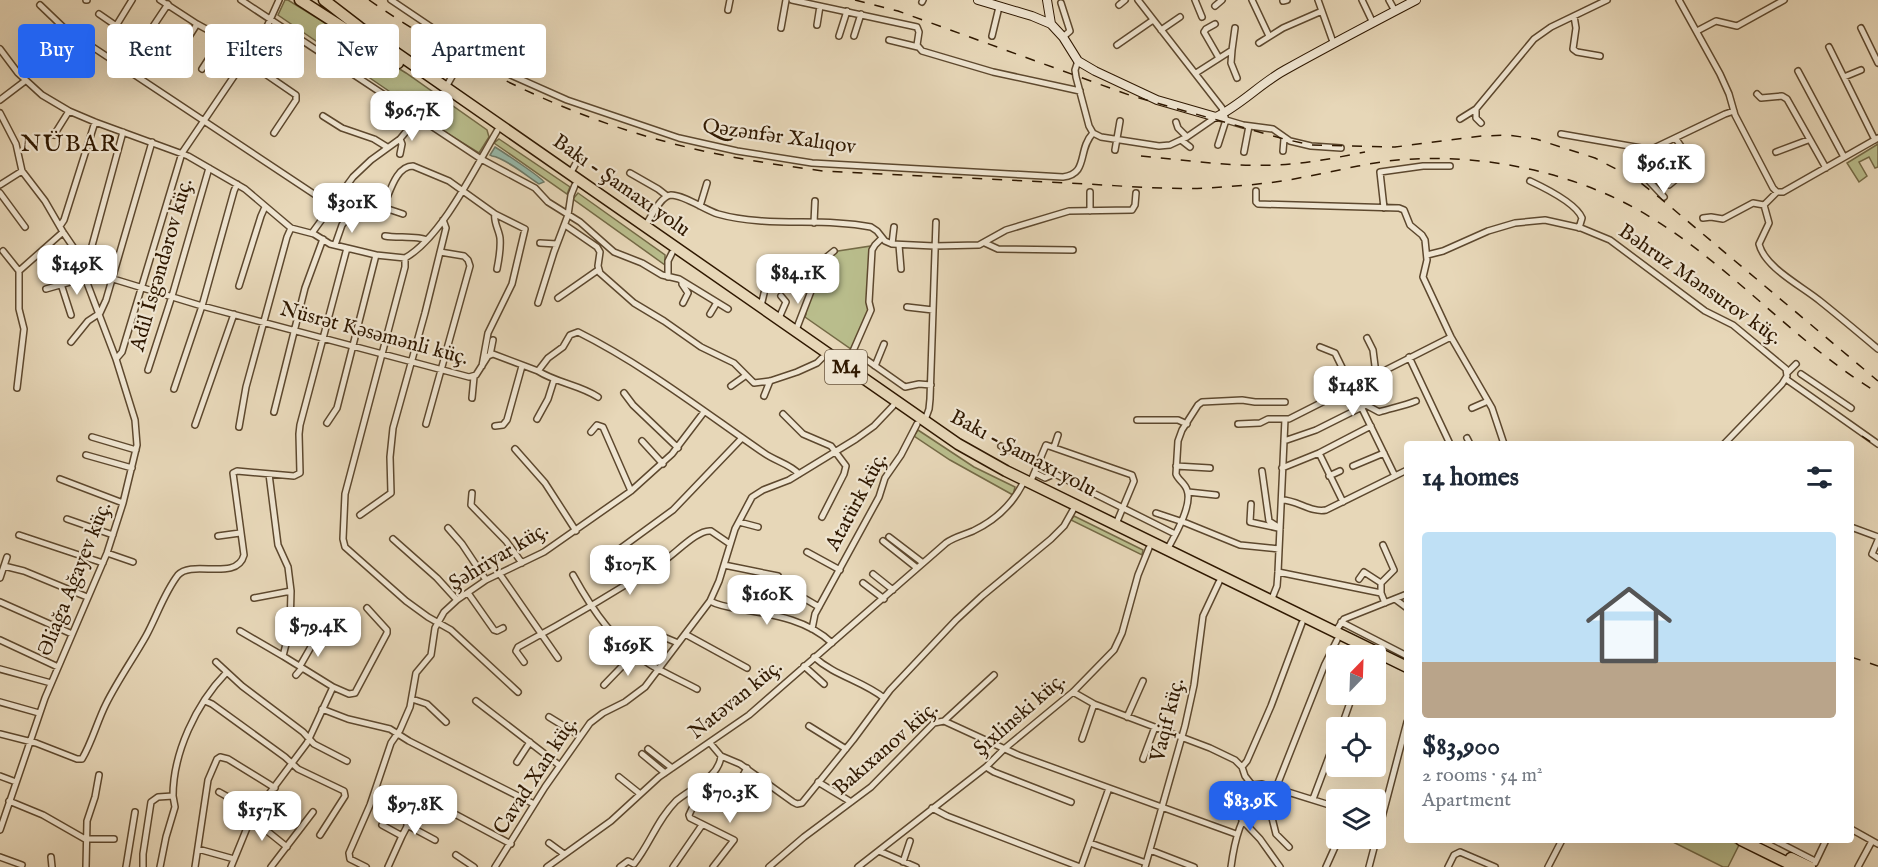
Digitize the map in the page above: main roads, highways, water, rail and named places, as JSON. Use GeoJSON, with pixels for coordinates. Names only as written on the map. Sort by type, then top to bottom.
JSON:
{"type":"FeatureCollection","features":[{"type":"Feature","properties":{"kind":"highway","name":"Bakı - Şamaxı yolu"},"geometry":{"type":"LineString","coordinates":[[300,0],[392,58],[892,406],[978,456],[1271,601],[1350,645]]}},
{"type":"Feature","properties":{"kind":"highway","name":"Bakı - Şamaxı yolu"},"geometry":{"type":"LineString","coordinates":[[324,0],[359,27],[846,367],[921,423]]}},
{"type":"Feature","properties":{"kind":"highway","name":"Bakı - Şamaxı yolu"},"geometry":{"type":"LineString","coordinates":[[1029,480],[1073,510],[1149,548],[1302,623],[1404,667]]}},
{"type":"Feature","properties":{"kind":"highway"},"geometry":{"type":"LineString","coordinates":[[1386,664],[1404,673]]}},
{"type":"Feature","properties":{"kind":"highway"},"geometry":{"type":"LineString","coordinates":[[1748,843],[1796,867]]}},
{"type":"Feature","properties":{"kind":"highway"},"geometry":{"type":"LineString","coordinates":[[1762,843],[1812,865]]}},
{"type":"Feature","properties":{"kind":"railway"},"geometry":{"type":"LineString","coordinates":[[369,0],[403,23],[475,65],[588,117],[686,147],[823,171],[1173,188],[1208,188],[1265,183],[1388,161],[1414,159],[1495,163],[1548,174],[1599,191],[1638,210],[1674,233],[1709,258],[1842,369],[1878,393]]}},
{"type":"Feature","properties":{"kind":"railway"},"geometry":{"type":"LineString","coordinates":[[855,0],[898,11],[1132,96],[1311,145],[1395,147],[1508,135],[1536,139],[1595,158],[1637,180],[1660,198],[1878,381]]}},
{"type":"Feature","properties":{"kind":"railway"},"geometry":{"type":"LineString","coordinates":[[1141,156],[1207,163],[1257,165],[1309,162],[1365,152]]}},
{"type":"Feature","properties":{"kind":"railway"},"geometry":{"type":"LineString","coordinates":[[1862,436],[1878,447]]}},
{"type":"Feature","properties":{"kind":"railway"},"geometry":{"type":"LineString","coordinates":[[1854,658],[1878,666]]}},
{"type":"Feature","properties":{"kind":"district","name":"NÜBAR"},"geometry":{"type":"Point","coordinates":[70,144]}}]}
